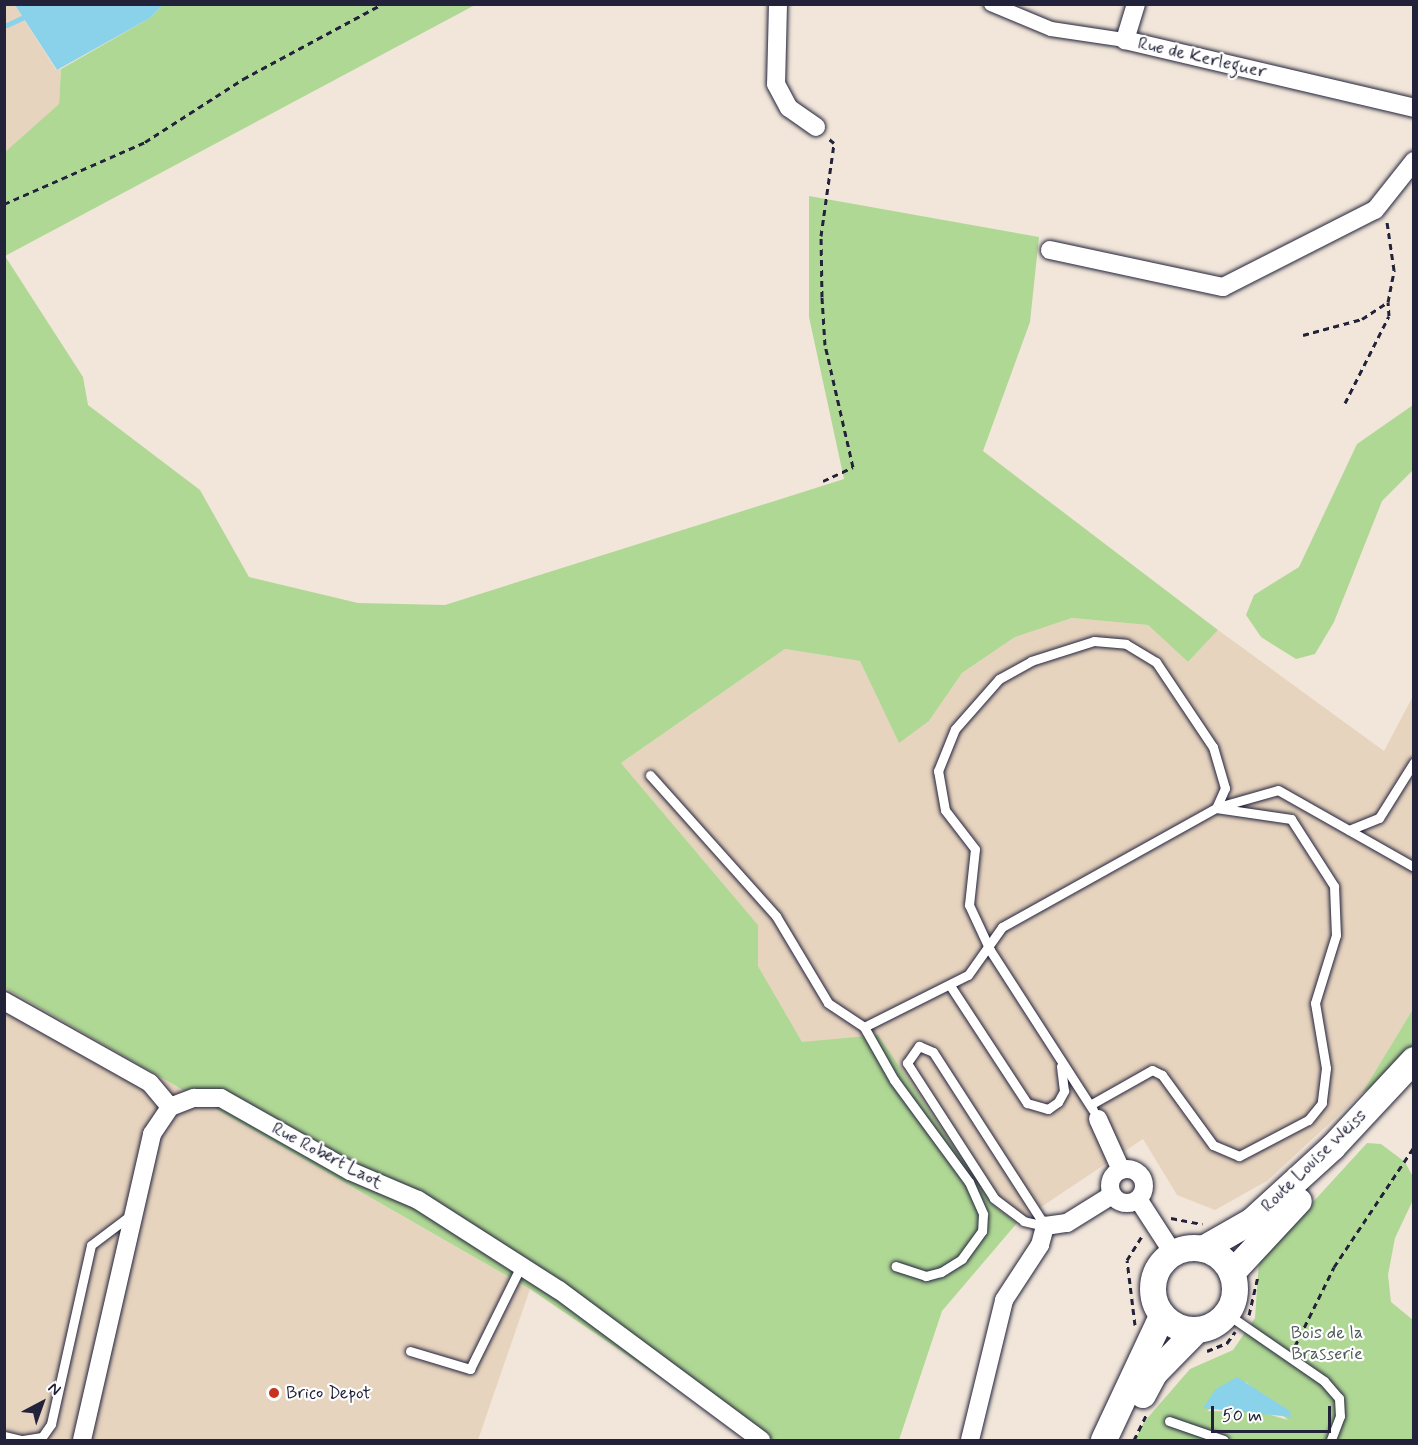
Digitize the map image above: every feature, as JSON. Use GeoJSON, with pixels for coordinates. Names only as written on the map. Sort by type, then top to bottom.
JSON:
{"type":"FeatureCollection","features":[{"type":"Feature","properties":{"kind":"main road","name":"Route Louise Weiss"},"geometry":{"type":"LineString","coordinates":[[1203,1249],[1252,1221],[1333,1147],[1413,1060]]}},
{"type":"Feature","properties":{"kind":"main road","name":"Route Louise Weiss"},"geometry":{"type":"LineString","coordinates":[[1232,1273],[1413,1085]]}},
{"type":"Feature","properties":{"kind":"main road"},"geometry":{"type":"LineString","coordinates":[[1119,1440],[1154,1374],[1196,1331],[1227,1314],[1235,1290],[1232,1273],[1203,1249],[1173,1253],[1158,1267],[1152,1287],[1162,1316],[1178,1327],[1196,1331]]}},
{"type":"Feature","properties":{"kind":"main road"},"geometry":{"type":"LineString","coordinates":[[1104,1440],[1162,1316]]}},
{"type":"Feature","properties":{"kind":"street"},"geometry":{"type":"LineString","coordinates":[[778,4],[776,84],[789,108],[816,127]]}},
{"type":"Feature","properties":{"kind":"street","name":"Rue de Kerleguer"},"geometry":{"type":"LineString","coordinates":[[991,4],[1051,29],[1125,40],[1413,108]]}},
{"type":"Feature","properties":{"kind":"street"},"geometry":{"type":"LineString","coordinates":[[1125,40],[1136,4]]}},
{"type":"Feature","properties":{"kind":"street"},"geometry":{"type":"LineString","coordinates":[[1050,250],[1223,287],[1375,210],[1413,161]]}},
{"type":"Feature","properties":{"kind":"street"},"geometry":{"type":"LineString","coordinates":[[4,1001],[150,1083],[170,1107],[152,1134],[82,1440]]}},
{"type":"Feature","properties":{"kind":"street","name":"Rue Robert Laot"},"geometry":{"type":"LineString","coordinates":[[170,1107],[194,1098],[220,1098],[350,1171],[418,1200],[521,1266],[761,1440]]}},
{"type":"Feature","properties":{"kind":"street"},"geometry":{"type":"LineString","coordinates":[[1094,1112],[1121,1170],[1141,1176],[1144,1188],[1138,1199],[1121,1203],[1112,1195],[1112,1178],[1121,1170]]}},
{"type":"Feature","properties":{"kind":"street"},"geometry":{"type":"LineString","coordinates":[[970,1440],[1004,1300],[1040,1245],[1044,1226],[1067,1223],[1112,1195]]}},
{"type":"Feature","properties":{"kind":"street"},"geometry":{"type":"LineString","coordinates":[[1138,1199],[1173,1253]]}},
{"type":"Feature","properties":{"kind":"lane"},"geometry":{"type":"LineString","coordinates":[[1126,644],[1156,662],[1213,747],[1225,788],[1216,808],[1291,819],[1335,886],[1336,935],[1315,1003],[1326,1068],[1322,1103],[1308,1120],[1239,1156],[1213,1145],[1162,1075],[1152,1070],[1094,1112],[990,950],[969,905],[975,849],[945,810],[938,771],[955,729],[999,679],[1070,646],[1126,644]]}},
{"type":"Feature","properties":{"kind":"lane"},"geometry":{"type":"LineString","coordinates":[[1349,830],[1378,818],[1413,762]]}},
{"type":"Feature","properties":{"kind":"lane"},"geometry":{"type":"LineString","coordinates":[[650,775],[776,916],[828,1003],[864,1027],[894,1080],[969,1182],[983,1214],[982,1231],[962,1259],[941,1272],[926,1276],[896,1266]]}},
{"type":"Feature","properties":{"kind":"lane"},"geometry":{"type":"LineString","coordinates":[[864,1027],[951,987],[990,950],[1002,927],[1216,808],[1278,790],[1413,867]]}},
{"type":"Feature","properties":{"kind":"lane"},"geometry":{"type":"LineString","coordinates":[[951,987],[1014,1091],[1037,1109],[1048,1109],[1064,1091],[1059,1058]]}},
{"type":"Feature","properties":{"kind":"lane"},"geometry":{"type":"LineString","coordinates":[[919,1046],[933,1052],[1044,1226],[1024,1221],[994,1198],[907,1063],[919,1046]]}},
{"type":"Feature","properties":{"kind":"lane"},"geometry":{"type":"LineString","coordinates":[[4,1436],[22,1440],[42,1437],[51,1424],[91,1245],[133,1213]]}},
{"type":"Feature","properties":{"kind":"lane"},"geometry":{"type":"LineString","coordinates":[[410,1351],[470,1369],[521,1266]]}},
{"type":"Feature","properties":{"kind":"lane"},"geometry":{"type":"LineString","coordinates":[[1227,1314],[1339,1398],[1340,1416],[1330,1440]]}},
{"type":"Feature","properties":{"kind":"lane"},"geometry":{"type":"LineString","coordinates":[[1169,1421],[1224,1440]]}},
{"type":"Feature","properties":{"kind":"path"},"geometry":{"type":"LineString","coordinates":[[4,204],[39,184],[137,146],[243,79],[382,4]]}},
{"type":"Feature","properties":{"kind":"path"},"geometry":{"type":"LineString","coordinates":[[816,127],[834,143],[821,236],[822,297],[825,345],[853,467],[823,481]]}},
{"type":"Feature","properties":{"kind":"path"},"geometry":{"type":"LineString","coordinates":[[1345,403],[1389,316],[1388,303],[1394,270],[1384,199]]}},
{"type":"Feature","properties":{"kind":"path"},"geometry":{"type":"LineString","coordinates":[[1303,335],[1362,319],[1388,303]]}},
{"type":"Feature","properties":{"kind":"path"},"geometry":{"type":"LineString","coordinates":[[1287,1357],[1334,1267],[1413,1148]]}},
{"type":"Feature","properties":{"kind":"shaded area"},"geometry":{"type":"Polygon","coordinates":[[[5,5],[15,5],[56,70],[61,69],[59,104],[5,153],[5,5]]]}},
{"type":"Feature","properties":{"kind":"shaded area"},"geometry":{"type":"Polygon","coordinates":[[[1072,618],[1148,625],[1188,662],[1218,630],[1384,751],[1413,696],[1413,1009],[1362,1093],[1267,1181],[1215,1210],[1177,1195],[1143,1139],[1017,1223],[994,1206],[802,1043],[758,966],[758,925],[621,763],[785,649],[860,661],[929,721],[962,673],[1015,637],[1072,618]]]}},
{"type":"Feature","properties":{"kind":"shaded area"},"geometry":{"type":"Polygon","coordinates":[[[4,988],[530,1289],[478,1440],[5,1440],[4,988]]]}},
{"type":"Feature","properties":{"kind":"green space"},"geometry":{"type":"Polygon","coordinates":[[[163,5],[475,5],[5,256],[83,377],[88,405],[200,490],[249,577],[358,603],[445,605],[844,479],[809,317],[809,196],[1039,237],[1030,322],[983,451],[1218,630],[1188,662],[1148,625],[1072,618],[1015,637],[962,673],[929,721],[899,743],[860,661],[785,649],[621,763],[758,925],[758,966],[802,1042],[878,1035],[994,1206],[1017,1223],[942,1311],[899,1440],[752,1440],[530,1289],[5,988],[4,153],[59,104],[61,69],[150,18],[163,5]]]}},
{"type":"Feature","properties":{"kind":"green space"},"geometry":{"type":"Polygon","coordinates":[[[1413,405],[1413,470],[1382,501],[1334,622],[1315,654],[1296,659],[1261,637],[1246,615],[1254,595],[1299,567],[1357,444],[1413,405]]]}},
{"type":"Feature","properties":{"kind":"green space"},"geometry":{"type":"Polygon","coordinates":[[[1413,1009],[1413,1061],[1362,1093],[1413,1009]]]}},
{"type":"Feature","properties":{"kind":"green space","name":"Bois de la Brasserie"},"geometry":{"type":"Polygon","coordinates":[[[1367,1143],[1381,1144],[1405,1162],[1413,1177],[1412,1202],[1395,1238],[1388,1275],[1391,1302],[1413,1320],[1413,1440],[1135,1440],[1144,1422],[1190,1369],[1233,1350],[1255,1318],[1259,1261],[1367,1143]],[[1246,1382],[1207,1411],[1261,1412],[1288,1420],[1246,1382]]]}},
{"type":"Feature","properties":{"kind":"water"},"geometry":{"type":"Polygon","coordinates":[[[15,5],[163,5],[150,18],[57,70],[15,5]]]}},
{"type":"Feature","properties":{"kind":"water"},"geometry":{"type":"Polygon","coordinates":[[[1237,1377],[1290,1411],[1291,1417],[1203,1408],[1216,1389],[1237,1377]]]}},
{"type":"Feature","properties":{"kind":"waterway"},"geometry":{"type":"LineString","coordinates":[[7,25],[26,16]]}},
{"type":"Feature","properties":{"kind":"place","name":"Brico Depot"},"geometry":{"type":"Point","coordinates":[274,1393]}}]}
